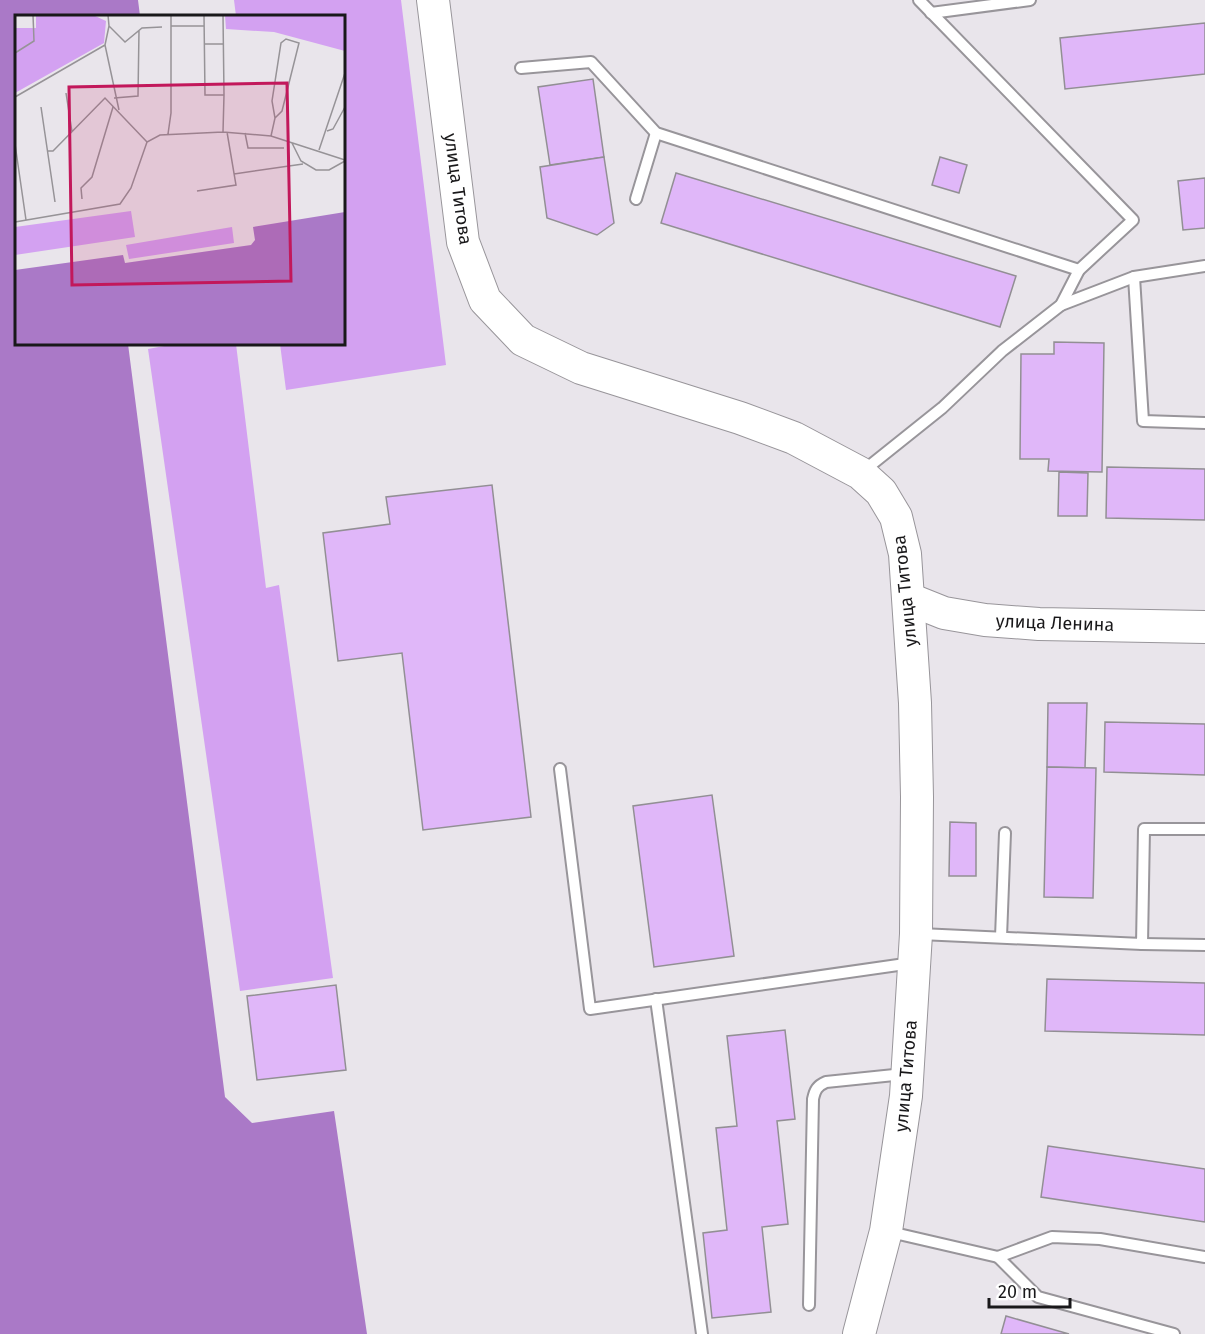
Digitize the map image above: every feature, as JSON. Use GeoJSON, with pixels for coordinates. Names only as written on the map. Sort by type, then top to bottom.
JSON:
{"type":"FeatureCollection","features":[{"type":"Feature","properties":{"kind":"main road","name":"улица Титова"},"geometry":{"type":"LineString","coordinates":[[433,0],[463,242],[485,300],[523,340],[581,368],[740,418],[794,438],[860,473],[880,492],[896,517],[905,554],[915,703],[916,948],[906,1096],[886,1231],[859,1334]]}},
{"type":"Feature","properties":{"kind":"main road","name":"улица Ленина"},"geometry":{"type":"LineString","coordinates":[[909,599],[944,613],[985,620],[1039,624],[1205,627]]}},
{"type":"Feature","properties":{"kind":"lane"},"geometry":{"type":"LineString","coordinates":[[919,0],[1133,220],[1079,270],[1061,305]]}},
{"type":"Feature","properties":{"kind":"lane"},"geometry":{"type":"LineString","coordinates":[[932,13],[1030,0]]}},
{"type":"Feature","properties":{"kind":"lane"},"geometry":{"type":"LineString","coordinates":[[521,68],[591,62],[656,133],[1079,270]]}},
{"type":"Feature","properties":{"kind":"lane"},"geometry":{"type":"LineString","coordinates":[[636,199],[656,133]]}},
{"type":"Feature","properties":{"kind":"lane"},"geometry":{"type":"LineString","coordinates":[[860,473],[942,408],[1002,351],[1061,305],[1134,277],[1205,266]]}},
{"type":"Feature","properties":{"kind":"lane"},"geometry":{"type":"LineString","coordinates":[[1134,277],[1143,421],[1205,423]]}},
{"type":"Feature","properties":{"kind":"lane"},"geometry":{"type":"LineString","coordinates":[[560,769],[590,1009],[656,999],[916,948],[1001,937],[1205,945]]}},
{"type":"Feature","properties":{"kind":"lane"},"geometry":{"type":"LineString","coordinates":[[1142,944],[1144,829],[1205,829]]}},
{"type":"Feature","properties":{"kind":"lane"},"geometry":{"type":"LineString","coordinates":[[1001,937],[1005,833]]}},
{"type":"Feature","properties":{"kind":"lane"},"geometry":{"type":"LineString","coordinates":[[656,999],[702,1334]]}},
{"type":"Feature","properties":{"kind":"lane"},"geometry":{"type":"LineString","coordinates":[[809,1305],[815,1090],[826,1082],[908,1073]]}},
{"type":"Feature","properties":{"kind":"lane"},"geometry":{"type":"LineString","coordinates":[[886,1231],[998,1257],[1038,1297],[1174,1334]]}},
{"type":"Feature","properties":{"kind":"lane"},"geometry":{"type":"LineString","coordinates":[[998,1257],[1052,1237],[1100,1239],[1205,1257]]}},
{"type":"Feature","properties":{"kind":"shaded area"},"geometry":{"type":"Polygon","coordinates":[[[0,0],[138,0],[140,15],[15,15],[15,345],[128,345],[225,1097],[252,1123],[334,1111],[367,1334],[0,1334],[0,0]]]}},
{"type":"Feature","properties":{"kind":"shaded area"},"geometry":{"type":"Polygon","coordinates":[[[234,0],[401,0],[446,365],[286,390],[280,345],[345,345],[345,15],[236,15],[234,0]]]}},
{"type":"Feature","properties":{"kind":"shaded area"},"geometry":{"type":"Polygon","coordinates":[[[170,345],[236,345],[266,588],[279,585],[333,978],[240,991],[148,349],[170,345]]]}},
{"type":"Feature","properties":{"kind":"building"},"geometry":{"type":"Polygon","coordinates":[[[1205,23],[1205,74],[1065,89],[1060,38],[1205,23]]]}},
{"type":"Feature","properties":{"kind":"building"},"geometry":{"type":"Polygon","coordinates":[[[593,79],[604,157],[550,165],[538,87],[593,79]]]}},
{"type":"Feature","properties":{"kind":"building"},"geometry":{"type":"Polygon","coordinates":[[[604,157],[614,223],[597,235],[547,218],[540,167],[604,157]]]}},
{"type":"Feature","properties":{"kind":"building"},"geometry":{"type":"Polygon","coordinates":[[[940,157],[967,165],[959,193],[932,185],[940,157]]]}},
{"type":"Feature","properties":{"kind":"building"},"geometry":{"type":"Polygon","coordinates":[[[676,173],[1016,276],[1000,327],[661,223],[676,173]]]}},
{"type":"Feature","properties":{"kind":"building"},"geometry":{"type":"Polygon","coordinates":[[[1205,178],[1205,228],[1183,230],[1178,181],[1205,178]]]}},
{"type":"Feature","properties":{"kind":"building"},"geometry":{"type":"Polygon","coordinates":[[[1054,342],[1104,343],[1102,472],[1048,471],[1049,459],[1020,459],[1021,354],[1054,354],[1054,342]]]}},
{"type":"Feature","properties":{"kind":"building"},"geometry":{"type":"Polygon","coordinates":[[[1107,467],[1205,469],[1205,520],[1106,518],[1107,467]]]}},
{"type":"Feature","properties":{"kind":"building"},"geometry":{"type":"Polygon","coordinates":[[[1059,472],[1088,473],[1087,516],[1058,516],[1059,472]]]}},
{"type":"Feature","properties":{"kind":"building"},"geometry":{"type":"Polygon","coordinates":[[[492,485],[531,817],[423,830],[402,653],[338,661],[323,533],[390,524],[386,497],[492,485]]]}},
{"type":"Feature","properties":{"kind":"building"},"geometry":{"type":"Polygon","coordinates":[[[1048,703],[1087,703],[1085,768],[1047,767],[1048,703]]]}},
{"type":"Feature","properties":{"kind":"building"},"geometry":{"type":"Polygon","coordinates":[[[1105,722],[1205,724],[1205,775],[1104,772],[1105,722]]]}},
{"type":"Feature","properties":{"kind":"building"},"geometry":{"type":"Polygon","coordinates":[[[1047,767],[1096,768],[1093,898],[1044,897],[1047,767]]]}},
{"type":"Feature","properties":{"kind":"building"},"geometry":{"type":"Polygon","coordinates":[[[712,795],[734,956],[654,967],[633,806],[712,795]]]}},
{"type":"Feature","properties":{"kind":"building"},"geometry":{"type":"Polygon","coordinates":[[[950,822],[976,823],[976,876],[949,876],[950,822]]]}},
{"type":"Feature","properties":{"kind":"building"},"geometry":{"type":"Polygon","coordinates":[[[1047,979],[1205,983],[1205,1035],[1045,1031],[1047,979]]]}},
{"type":"Feature","properties":{"kind":"building"},"geometry":{"type":"Polygon","coordinates":[[[336,985],[346,1070],[257,1080],[247,996],[336,985]]]}},
{"type":"Feature","properties":{"kind":"building"},"geometry":{"type":"Polygon","coordinates":[[[785,1030],[795,1119],[777,1121],[788,1224],[762,1227],[771,1312],[712,1318],[703,1233],[727,1230],[716,1128],[737,1126],[727,1036],[785,1030]]]}},
{"type":"Feature","properties":{"kind":"building"},"geometry":{"type":"Polygon","coordinates":[[[1048,1146],[1205,1169],[1205,1222],[1041,1197],[1048,1146]]]}},
{"type":"Feature","properties":{"kind":"building"},"geometry":{"type":"Polygon","coordinates":[[[1006,1316],[1069,1334],[1001,1334],[1006,1316]]]}}]}
